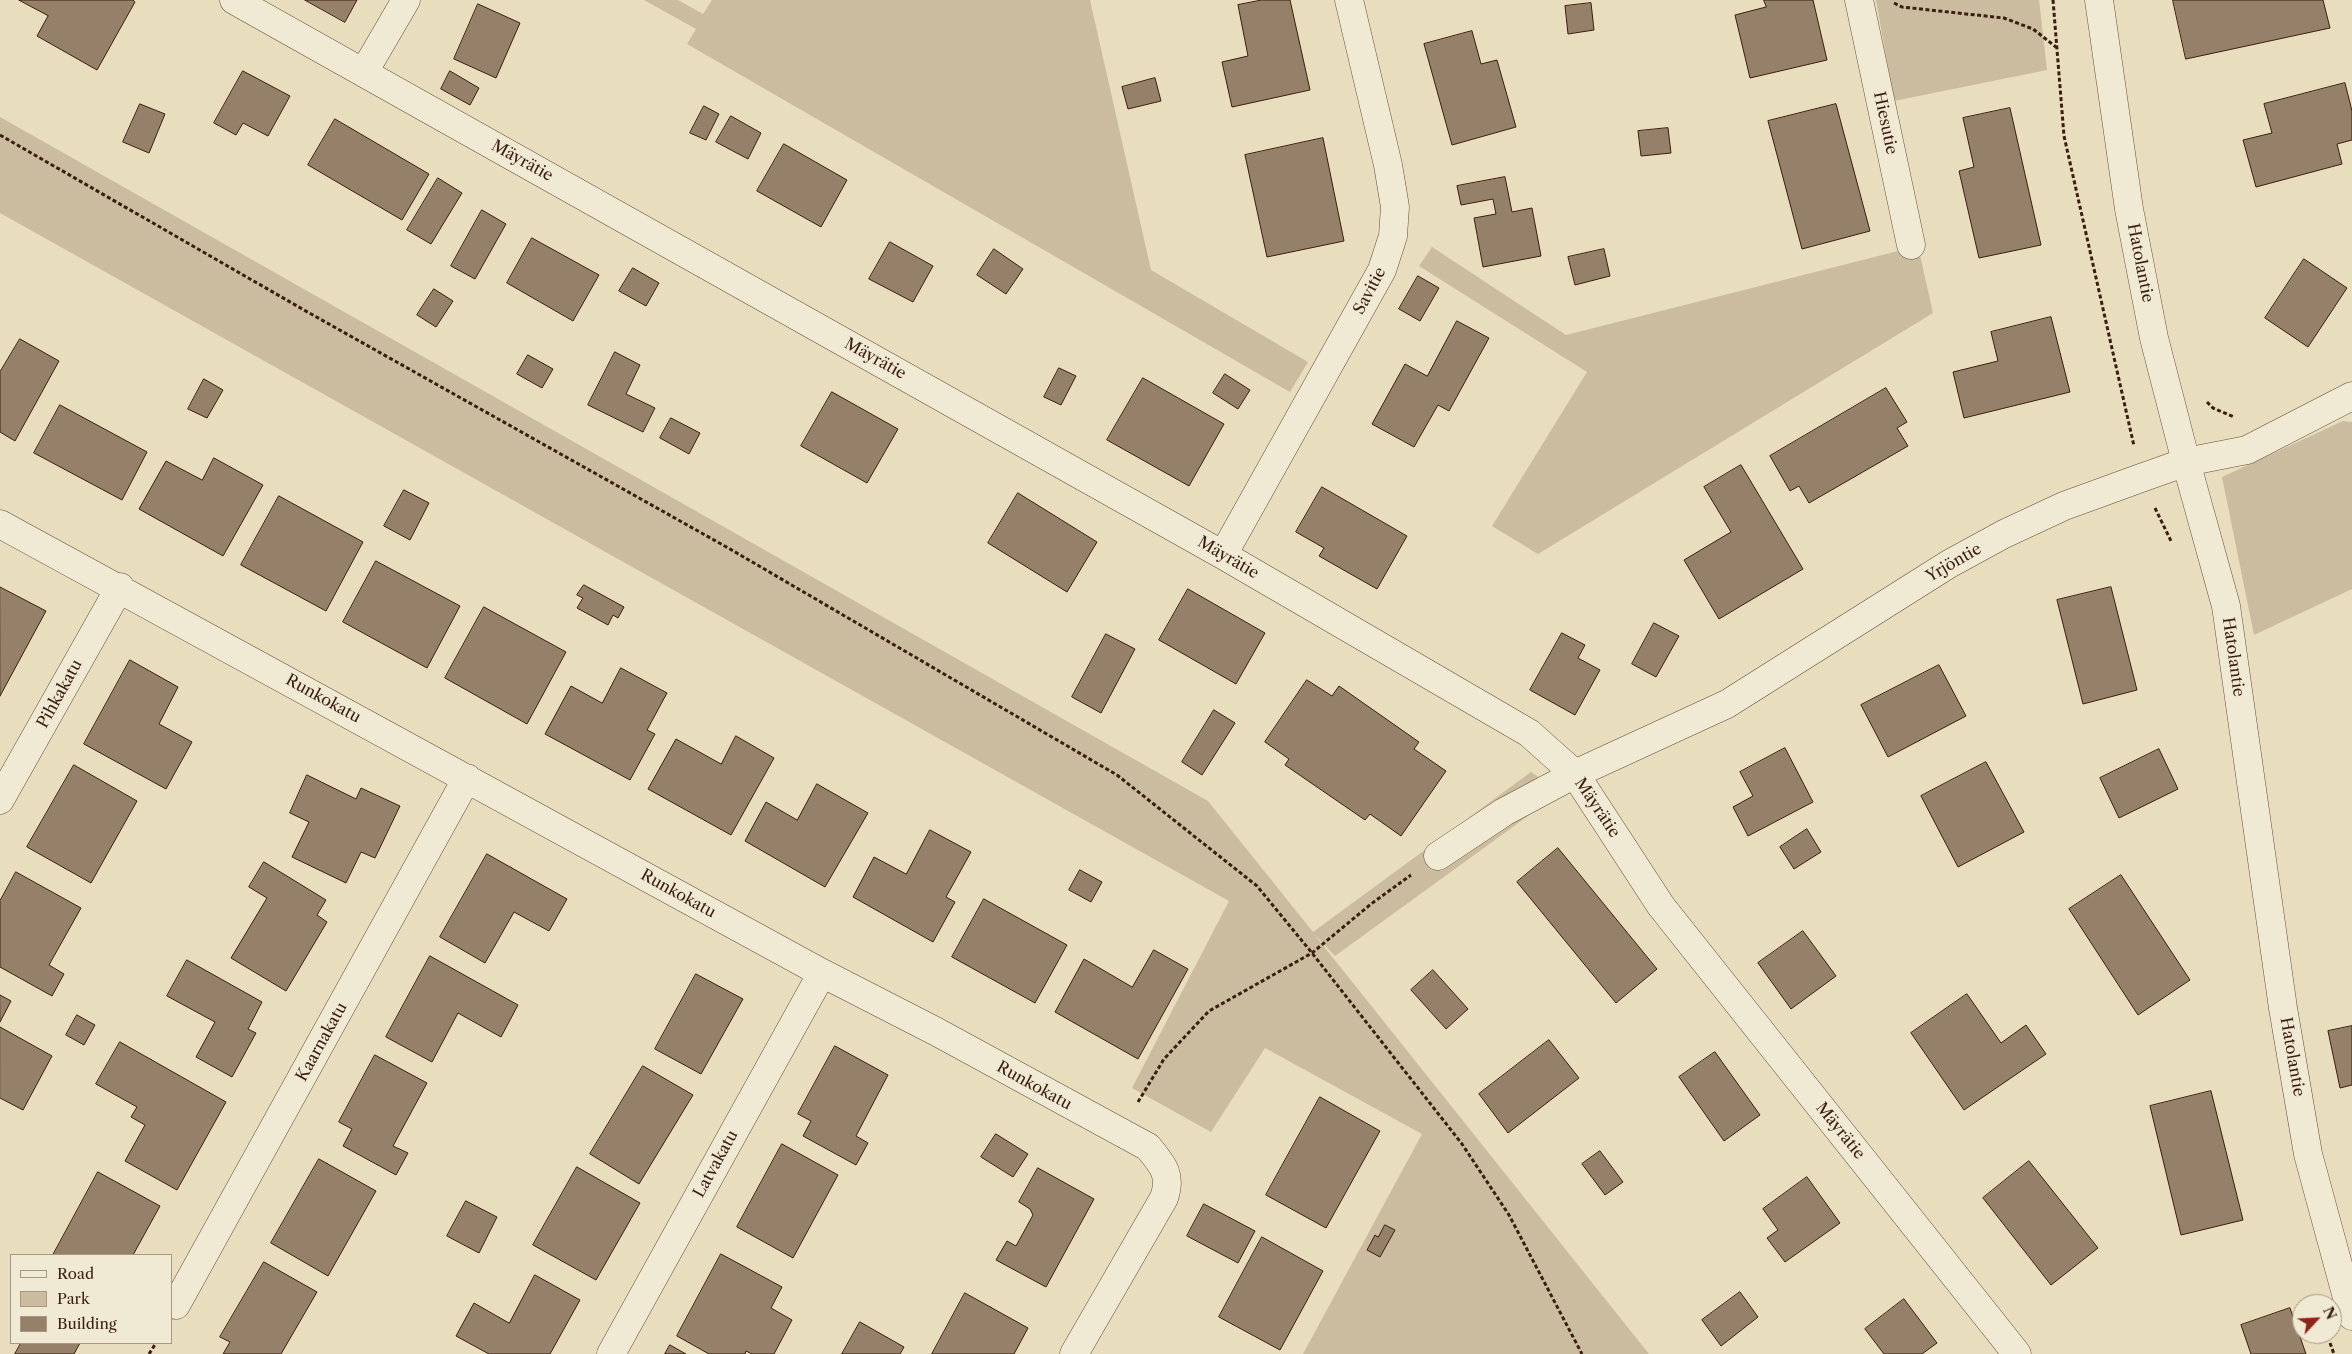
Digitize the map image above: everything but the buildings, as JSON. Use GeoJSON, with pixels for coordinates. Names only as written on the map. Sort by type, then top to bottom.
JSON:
{"type":"FeatureCollection","features":[{"type":"Feature","properties":{"kind":"street","name":"Mäyrätie"},"geometry":{"type":"LineString","coordinates":[[234,0],[1223,555],[1529,733],[1575,774],[1661,906],[2017,1354]]}},
{"type":"Feature","properties":{"kind":"street"},"geometry":{"type":"LineString","coordinates":[[364,72],[406,0]]}},
{"type":"Feature","properties":{"kind":"street","name":"Savitie"},"geometry":{"type":"LineString","coordinates":[[1223,555],[1382,270],[1394,236],[1395,207],[1388,165],[1349,0]]}},
{"type":"Feature","properties":{"kind":"street","name":"Hiesutie"},"geometry":{"type":"LineString","coordinates":[[1859,0],[1912,245]]}},
{"type":"Feature","properties":{"kind":"street","name":"Hatolantie"},"geometry":{"type":"LineString","coordinates":[[2099,0],[2129,209],[2162,368],[2226,606],[2282,998],[2308,1154],[2352,1316]]}},
{"type":"Feature","properties":{"kind":"street","name":"Yrjöntie"},"geometry":{"type":"LineString","coordinates":[[1438,856],[1504,812],[1575,774],[1727,704],[1949,564],[2004,534],[2064,506],[2186,462],[2247,450],[2352,396]]}},
{"type":"Feature","properties":{"kind":"street","name":"Runkokatu"},"geometry":{"type":"LineString","coordinates":[[0,524],[822,973],[937,1032],[1119,1133],[1148,1147],[1166,1172],[1168,1184],[1164,1198],[1074,1354]]}},
{"type":"Feature","properties":{"kind":"street","name":"Pihkakatu"},"geometry":{"type":"LineString","coordinates":[[0,800],[120,588]]}},
{"type":"Feature","properties":{"kind":"street","name":"Kaarnakatu"},"geometry":{"type":"LineString","coordinates":[[176,1305],[466,778]]}},
{"type":"Feature","properties":{"kind":"street","name":"Latvakatu"},"geometry":{"type":"LineString","coordinates":[[611,1354],[822,973]]}},
{"type":"Feature","properties":{"kind":"path"},"geometry":{"type":"LineString","coordinates":[[1887,0],[1902,6],[2004,18],[2033,29],[2057,48]]}},
{"type":"Feature","properties":{"kind":"path"},"geometry":{"type":"LineString","coordinates":[[2054,0],[2064,136],[2141,478],[2164,530],[2174,546]]}},
{"type":"Feature","properties":{"kind":"path"},"geometry":{"type":"LineString","coordinates":[[0,136],[730,549],[1118,775],[1257,886],[1312,953],[1462,1144],[1509,1215],[1582,1354]]}},
{"type":"Feature","properties":{"kind":"path"},"geometry":{"type":"LineString","coordinates":[[2118,377],[2162,368]]}},
{"type":"Feature","properties":{"kind":"path"},"geometry":{"type":"LineString","coordinates":[[2201,398],[2213,408],[2242,419]]}},
{"type":"Feature","properties":{"kind":"path"},"geometry":{"type":"LineString","coordinates":[[1119,1133],[1164,1058],[1209,1011],[1312,953],[1371,904],[1438,856]]}},
{"type":"Feature","properties":{"kind":"green space"},"geometry":{"type":"Polygon","coordinates":[[[644,0],[678,0],[703,14],[712,0],[1090,0],[1151,270],[1308,362],[1290,392],[687,44],[696,29],[644,0]]]}},
{"type":"Feature","properties":{"kind":"green space"},"geometry":{"type":"Polygon","coordinates":[[[1876,0],[2039,0],[2047,70],[1894,101],[1876,0]]]}},
{"type":"Feature","properties":{"kind":"green space"},"geometry":{"type":"Polygon","coordinates":[[[0,117],[1208,801],[1313,932],[1531,772],[1561,792],[1335,956],[1314,934],[1649,1354],[1303,1354],[1422,1134],[1265,1048],[1211,1132],[1132,1088],[1229,901],[0,213],[0,117]]]}},
{"type":"Feature","properties":{"kind":"green space"},"geometry":{"type":"Polygon","coordinates":[[[1918,246],[1933,313],[1538,554],[1492,526],[1587,372],[1419,266],[1432,247],[1566,335],[1918,246]]]}},
{"type":"Feature","properties":{"kind":"green space"},"geometry":{"type":"Polygon","coordinates":[[[2343,421],[2352,422],[2352,589],[2254,635],[2222,477],[2343,421]]]}}]}
